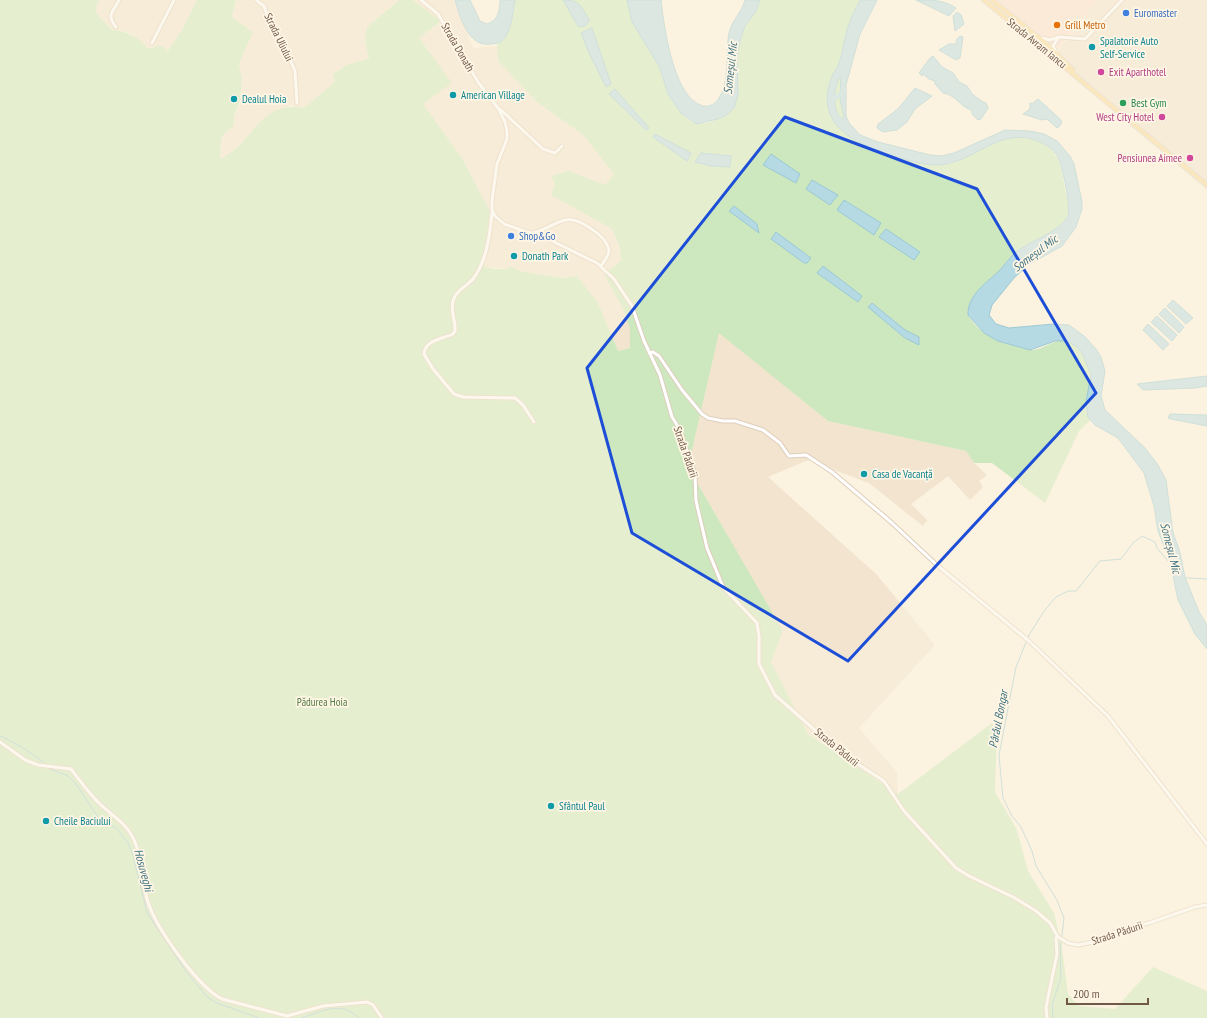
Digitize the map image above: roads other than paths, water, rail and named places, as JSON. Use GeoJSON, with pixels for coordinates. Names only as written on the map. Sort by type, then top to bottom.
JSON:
{"type":"FeatureCollection","features":[{"type":"Feature","properties":{"kind":"main road","name":"Strada Avram Iancu"},"geometry":{"type":"LineString","coordinates":[[984,0],[1090,86],[1207,185]]}},
{"type":"Feature","properties":{"kind":"main road","name":"Strada Avram Iancu"},"geometry":{"type":"LineString","coordinates":[[992,0],[1036,35],[1090,86]]}},
{"type":"Feature","properties":{"kind":"street"},"geometry":{"type":"LineString","coordinates":[[116,27],[110,19],[110,15],[119,0]]}},
{"type":"Feature","properties":{"kind":"street"},"geometry":{"type":"LineString","coordinates":[[152,43],[174,0]]}},
{"type":"Feature","properties":{"kind":"street","name":"Strada Uliului"},"geometry":{"type":"LineString","coordinates":[[256,0],[264,6],[269,22],[282,41],[295,70],[297,103]]}},
{"type":"Feature","properties":{"kind":"street","name":"Strada Donath"},"geometry":{"type":"LineString","coordinates":[[421,0],[438,14],[478,82],[498,108],[506,126],[507,135],[497,164],[492,210]]}},
{"type":"Feature","properties":{"kind":"street"},"geometry":{"type":"LineString","coordinates":[[1036,35],[1043,39],[1050,40],[1085,40],[1122,0]]}},
{"type":"Feature","properties":{"kind":"street"},"geometry":{"type":"LineString","coordinates":[[1047,45],[1050,40]]}},
{"type":"Feature","properties":{"kind":"street"},"geometry":{"type":"LineString","coordinates":[[1047,45],[1057,40]]}},
{"type":"Feature","properties":{"kind":"street"},"geometry":{"type":"LineString","coordinates":[[1057,40],[1053,46],[1059,56]]}},
{"type":"Feature","properties":{"kind":"street"},"geometry":{"type":"LineString","coordinates":[[498,108],[543,149],[556,153],[562,146]]}},
{"type":"Feature","properties":{"kind":"street"},"geometry":{"type":"LineString","coordinates":[[492,210],[482,264],[472,280],[461,288],[453,302],[452,310],[455,331],[453,334],[430,343],[425,349],[424,354],[430,366],[447,388],[454,394],[463,397],[515,398],[523,405],[534,422]]}},
{"type":"Feature","properties":{"kind":"street","name":"Strada Pădurii"},"geometry":{"type":"LineString","coordinates":[[492,210],[496,218],[504,224],[532,233],[576,252],[601,266],[614,279],[630,303],[660,375],[672,417],[679,428],[695,474],[696,501],[707,548],[723,587],[757,624],[760,636],[759,664],[772,692],[837,749],[884,781],[904,811],[956,868],[968,876],[1036,911],[1050,923],[1059,937],[1065,941],[1075,945],[1089,943],[1117,931],[1148,923],[1195,906],[1207,905]]}},
{"type":"Feature","properties":{"kind":"street"},"geometry":{"type":"LineString","coordinates":[[532,233],[565,220],[573,220],[586,226],[599,233],[607,243],[609,250],[607,258],[601,266]]}},
{"type":"Feature","properties":{"kind":"street"},"geometry":{"type":"LineString","coordinates":[[650,353],[655,353],[661,358],[684,393],[702,414],[708,418],[723,421],[735,421],[763,430],[780,443],[789,456],[803,454],[809,456],[832,472],[892,523],[938,566],[1029,641],[1108,716],[1207,844]]}},
{"type":"Feature","properties":{"kind":"street"},"geometry":{"type":"LineString","coordinates":[[0,742],[25,760],[45,767],[71,769],[92,796],[124,824],[133,837],[148,902],[154,915],[177,955],[212,995],[222,1000],[287,1016],[323,1006],[367,1002],[373,1005],[382,1018]]}},
{"type":"Feature","properties":{"kind":"street"},"geometry":{"type":"LineString","coordinates":[[1047,1018],[1046,1007],[1057,954],[1056,939],[1059,937]]}},
{"type":"Feature","properties":{"kind":"water"},"geometry":{"type":"Polygon","coordinates":[[[455,0],[470,0],[480,21],[487,24],[491,23],[498,15],[500,0],[515,0],[511,23],[506,36],[495,44],[482,44],[476,41],[466,30],[455,0]]]}},
{"type":"Feature","properties":{"kind":"water"},"geometry":{"type":"Polygon","coordinates":[[[563,0],[573,1],[579,5],[589,20],[587,25],[582,27],[578,26],[563,0]]]}},
{"type":"Feature","properties":{"kind":"water"},"geometry":{"type":"Polygon","coordinates":[[[627,0],[661,0],[668,43],[677,76],[684,90],[693,100],[705,106],[714,104],[717,101],[724,86],[727,68],[729,33],[732,24],[745,0],[760,0],[756,11],[745,26],[740,41],[737,58],[738,95],[734,108],[725,116],[718,119],[696,124],[681,113],[668,94],[659,66],[632,22],[627,0]]]}},
{"type":"Feature","properties":{"kind":"water"},"geometry":{"type":"Polygon","coordinates":[[[860,0],[877,0],[860,34],[846,85],[846,116],[849,123],[860,135],[878,142],[930,155],[942,156],[954,153],[1005,130],[1030,131],[1044,134],[1057,141],[1070,156],[1074,164],[1082,202],[1082,209],[1076,227],[1062,246],[1028,265],[1014,278],[992,305],[989,315],[996,324],[1009,328],[1054,324],[1069,325],[1084,336],[1096,349],[1101,357],[1105,371],[1101,396],[1105,410],[1145,448],[1158,465],[1166,480],[1173,533],[1179,549],[1185,577],[1199,612],[1207,625],[1207,649],[1195,634],[1178,600],[1170,561],[1158,531],[1154,506],[1144,473],[1118,438],[1095,425],[1088,417],[1086,402],[1091,374],[1082,353],[1077,347],[1067,341],[1055,341],[1030,350],[998,341],[984,333],[968,315],[971,302],[978,290],[998,272],[1013,255],[1024,247],[1053,231],[1065,221],[1068,216],[1069,212],[1066,188],[1063,171],[1058,157],[1052,149],[1040,142],[1026,138],[1013,138],[1000,141],[952,163],[932,165],[910,161],[882,152],[847,135],[838,127],[832,117],[828,106],[827,94],[831,79],[840,59],[848,26],[860,0]],[[841,76],[836,86],[834,99],[836,111],[843,119],[844,117],[840,99],[841,76]]]}},
{"type":"Feature","properties":{"kind":"water"},"geometry":{"type":"Polygon","coordinates":[[[916,0],[938,1],[947,3],[956,8],[949,16],[916,0]]]}},
{"type":"Feature","properties":{"kind":"water"},"geometry":{"type":"Polygon","coordinates":[[[957,12],[961,15],[964,24],[955,31],[953,16],[957,12]]]}},
{"type":"Feature","properties":{"kind":"water"},"geometry":{"type":"Polygon","coordinates":[[[592,28],[611,84],[606,87],[581,33],[592,28]]]}},
{"type":"Feature","properties":{"kind":"water"},"geometry":{"type":"Polygon","coordinates":[[[960,36],[963,37],[960,58],[956,60],[939,50],[949,44],[957,44],[956,40],[960,36]]]}},
{"type":"Feature","properties":{"kind":"water"},"geometry":{"type":"Polygon","coordinates":[[[933,56],[942,67],[953,73],[959,82],[967,86],[972,94],[986,103],[988,108],[981,119],[978,120],[972,114],[972,110],[965,107],[951,96],[943,93],[935,84],[935,81],[929,79],[923,74],[922,76],[919,73],[933,56]]]}},
{"type":"Feature","properties":{"kind":"water"},"geometry":{"type":"Polygon","coordinates":[[[915,88],[932,96],[915,109],[907,122],[897,130],[883,132],[877,128],[878,124],[898,109],[915,88]]]}},
{"type":"Feature","properties":{"kind":"water"},"geometry":{"type":"Polygon","coordinates":[[[615,89],[649,128],[646,130],[609,94],[615,89]]]}},
{"type":"Feature","properties":{"kind":"water"},"geometry":{"type":"Polygon","coordinates":[[[1038,99],[1060,119],[1062,122],[1059,127],[1057,128],[1047,119],[1042,120],[1023,114],[1030,109],[1030,103],[1032,104],[1038,99]]]}},
{"type":"Feature","properties":{"kind":"water"},"geometry":{"type":"Polygon","coordinates":[[[655,134],[691,153],[687,161],[653,137],[655,134]]]}},
{"type":"Feature","properties":{"kind":"water"},"geometry":{"type":"Polygon","coordinates":[[[701,153],[731,156],[730,167],[711,166],[695,162],[701,153]]]}},
{"type":"Feature","properties":{"kind":"water"},"geometry":{"type":"Polygon","coordinates":[[[771,154],[800,174],[796,183],[763,165],[771,154]]]}},
{"type":"Feature","properties":{"kind":"water"},"geometry":{"type":"Polygon","coordinates":[[[812,180],[838,195],[830,205],[806,189],[812,180]]]}},
{"type":"Feature","properties":{"kind":"water"},"geometry":{"type":"Polygon","coordinates":[[[844,200],[881,223],[874,235],[837,210],[844,200]]]}},
{"type":"Feature","properties":{"kind":"water"},"geometry":{"type":"Polygon","coordinates":[[[734,206],[757,224],[759,233],[729,211],[734,206]]]}},
{"type":"Feature","properties":{"kind":"water"},"geometry":{"type":"Polygon","coordinates":[[[886,229],[920,252],[914,260],[879,237],[886,229]]]}},
{"type":"Feature","properties":{"kind":"water"},"geometry":{"type":"Polygon","coordinates":[[[776,232],[811,258],[807,263],[804,263],[771,239],[776,232]]]}},
{"type":"Feature","properties":{"kind":"water"},"geometry":{"type":"Polygon","coordinates":[[[823,266],[862,296],[858,302],[817,273],[823,266]]]}},
{"type":"Feature","properties":{"kind":"water"},"geometry":{"type":"Polygon","coordinates":[[[1173,300],[1193,318],[1186,324],[1167,306],[1173,300]]]}},
{"type":"Feature","properties":{"kind":"water"},"geometry":{"type":"Polygon","coordinates":[[[872,303],[905,330],[919,337],[919,345],[905,338],[868,307],[872,303]]]}},
{"type":"Feature","properties":{"kind":"water"},"geometry":{"type":"Polygon","coordinates":[[[1165,308],[1184,327],[1179,333],[1159,314],[1165,308]]]}},
{"type":"Feature","properties":{"kind":"water"},"geometry":{"type":"Polygon","coordinates":[[[1157,316],[1177,335],[1172,341],[1151,322],[1157,316]]]}},
{"type":"Feature","properties":{"kind":"water"},"geometry":{"type":"Polygon","coordinates":[[[1148,324],[1169,344],[1163,350],[1143,330],[1148,324]]]}},
{"type":"Feature","properties":{"kind":"water"},"geometry":{"type":"Polygon","coordinates":[[[1207,376],[1207,386],[1195,388],[1143,390],[1137,384],[1207,376]]]}},
{"type":"Feature","properties":{"kind":"water"},"geometry":{"type":"Polygon","coordinates":[[[1170,414],[1207,415],[1207,426],[1168,418],[1170,414]]]}},
{"type":"Feature","properties":{"kind":"waterway","name":"Someșul Mic"},"geometry":{"type":"LineString","coordinates":[[833,99],[844,90]]}},
{"type":"Feature","properties":{"kind":"waterway","name":"Pârâul Bongar"},"geometry":{"type":"LineString","coordinates":[[1053,1018],[1052,1005],[1061,978],[1060,952],[1064,918],[1057,900],[1036,866],[1032,851],[1021,827],[1012,816],[1003,798],[999,755],[1016,667],[1029,635],[1044,611],[1056,597],[1068,591],[1076,591],[1100,561],[1121,559],[1133,543],[1142,536],[1155,542],[1157,548],[1170,563]]}},
{"type":"Feature","properties":{"kind":"waterway"},"geometry":{"type":"LineString","coordinates":[[1186,578],[1207,579]]}},
{"type":"Feature","properties":{"kind":"waterway","name":"Hosuveghi"},"geometry":{"type":"LineString","coordinates":[[0,736],[24,749],[46,765]]}},
{"type":"Feature","properties":{"kind":"waterway","name":"Hosuveghi"},"geometry":{"type":"LineString","coordinates":[[48,768],[68,776],[76,784],[100,820],[116,828],[128,843],[133,855],[147,913],[185,970],[207,997],[217,1003],[259,1018]]}},
{"type":"Feature","properties":{"kind":"waterway","name":"Hosuveghi"},"geometry":{"type":"LineString","coordinates":[[302,1018],[324,1010],[338,1008],[345,1009],[359,1018]]}},
{"type":"Feature","properties":{"kind":"place","name":"Euromaster"},"geometry":{"type":"Point","coordinates":[1126,13]}},
{"type":"Feature","properties":{"kind":"place","name":"Grill Metro"},"geometry":{"type":"Point","coordinates":[1057,25]}},
{"type":"Feature","properties":{"kind":"place","name":"Spalatorie Auto Self-Service"},"geometry":{"type":"Point","coordinates":[1092,47]}},
{"type":"Feature","properties":{"kind":"place","name":"Exit Aparthotel"},"geometry":{"type":"Point","coordinates":[1101,72]}},
{"type":"Feature","properties":{"kind":"place","name":"American Village"},"geometry":{"type":"Point","coordinates":[453,95]}},
{"type":"Feature","properties":{"kind":"place","name":"Dealul Hoia"},"geometry":{"type":"Point","coordinates":[234,99]}},
{"type":"Feature","properties":{"kind":"place","name":"Best Gym"},"geometry":{"type":"Point","coordinates":[1123,103]}},
{"type":"Feature","properties":{"kind":"place","name":"West City Hotel"},"geometry":{"type":"Point","coordinates":[1162,117]}},
{"type":"Feature","properties":{"kind":"place","name":"Pensiunea Aimee"},"geometry":{"type":"Point","coordinates":[1190,158]}},
{"type":"Feature","properties":{"kind":"place","name":"Shop&Go"},"geometry":{"type":"Point","coordinates":[511,236]}},
{"type":"Feature","properties":{"kind":"place","name":"Donath Park"},"geometry":{"type":"Point","coordinates":[514,256]}},
{"type":"Feature","properties":{"kind":"place","name":"Casa de Vacanță"},"geometry":{"type":"Point","coordinates":[864,474]}},
{"type":"Feature","properties":{"kind":"place","name":"Sfântul Paul"},"geometry":{"type":"Point","coordinates":[551,806]}},
{"type":"Feature","properties":{"kind":"place","name":"Cheile Baciului"},"geometry":{"type":"Point","coordinates":[46,821]}},
{"type":"Feature","properties":{"kind":"park label","name":"Pădurea Hoia"},"geometry":{"type":"Point","coordinates":[322,702]}}]}
